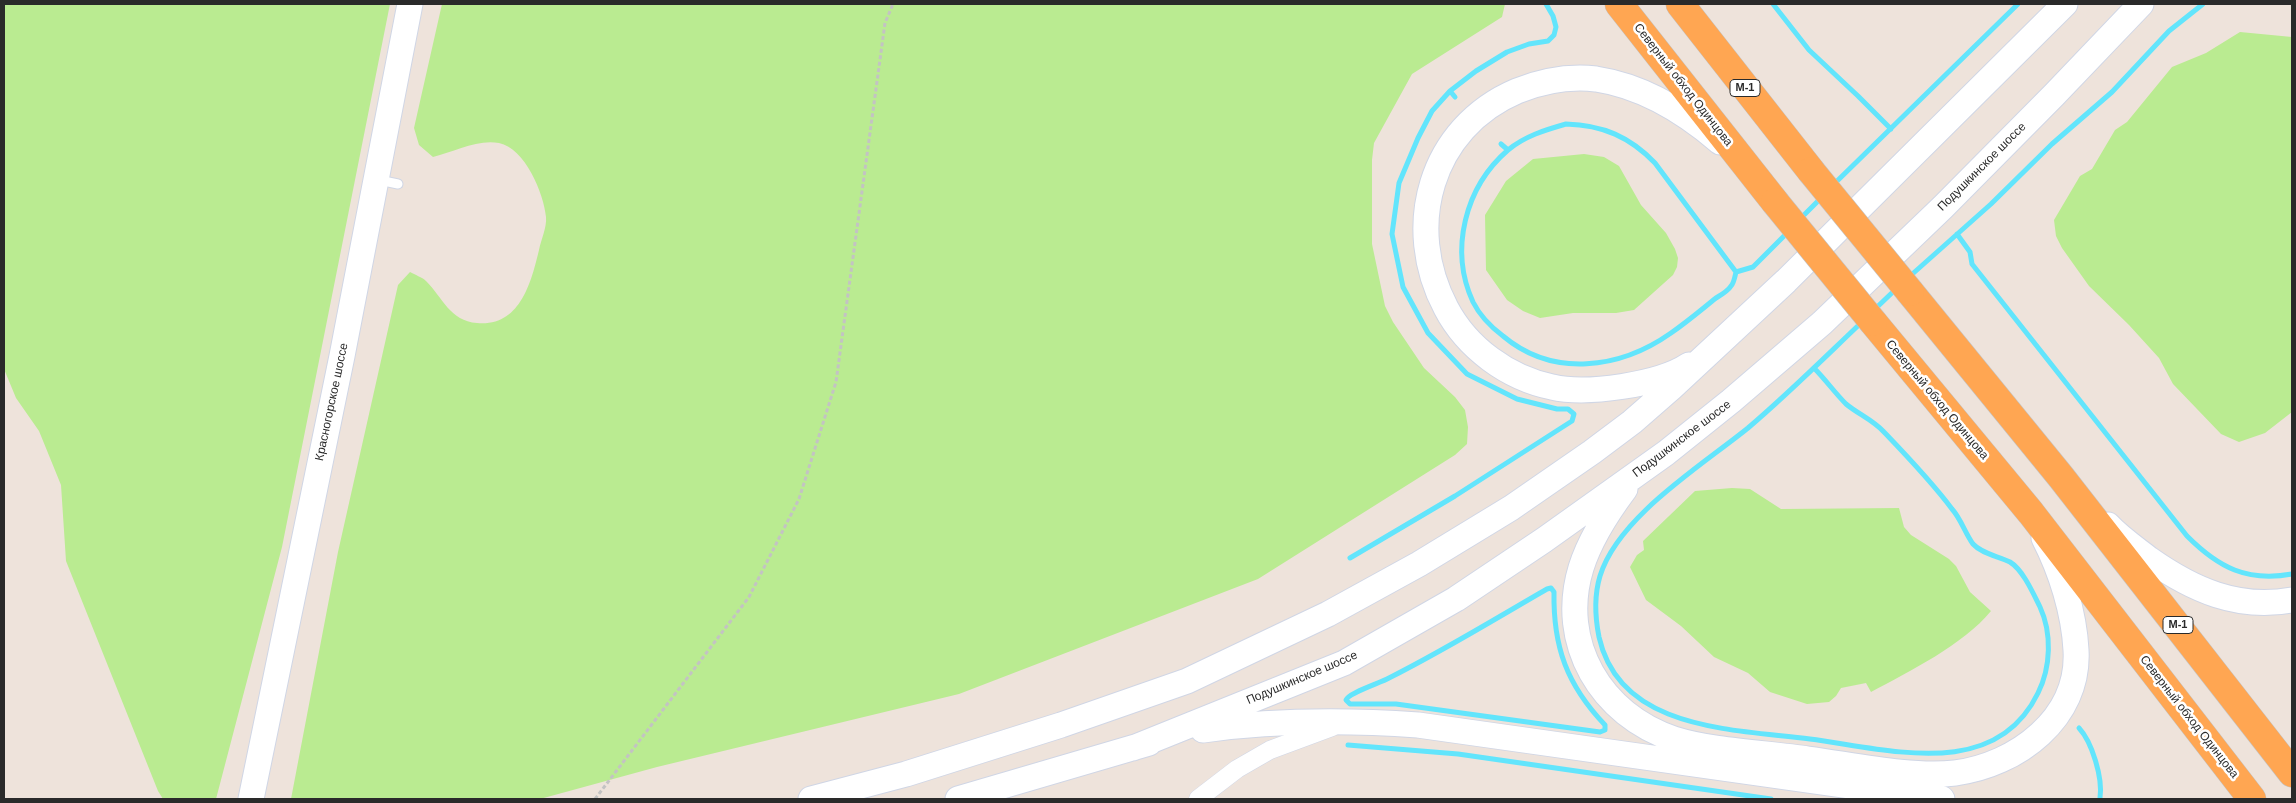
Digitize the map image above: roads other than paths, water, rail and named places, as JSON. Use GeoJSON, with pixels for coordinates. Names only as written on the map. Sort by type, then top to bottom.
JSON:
{"type":"FeatureCollection","features":[{"type":"Feature","properties":{"kind":"highway","name":"Северный обход Одинцова"},"geometry":{"type":"LineString","coordinates":[[1619,4],[1775,202],[2031,513],[2252,799]]}},
{"type":"Feature","properties":{"kind":"highway","name":"М-1"},"geometry":{"type":"LineString","coordinates":[[1680,4],[1812,171],[2062,477],[2292,774]]}},
{"type":"Feature","properties":{"kind":"main road","name":"Красногорское шоссе"},"geometry":{"type":"LineString","coordinates":[[251,799],[387,182],[410,4]]}},
{"type":"Feature","properties":{"kind":"main road"},"geometry":{"type":"LineString","coordinates":[[811,799],[906,774],[1061,725],[1187,681],[1328,614],[1420,564],[1553,480],[1632,422],[1793,274],[2065,4]]}},
{"type":"Feature","properties":{"kind":"main road","name":"Подушкинское шоссе"},"geometry":{"type":"LineString","coordinates":[[1133,748],[1344,663],[1456,599],[1544,540],[1666,453],[1731,401],[1822,323],[1985,165],[2141,4]]}},
{"type":"Feature","properties":{"kind":"main road"},"geometry":{"type":"LineString","coordinates":[[1709,351],[1682,370],[1609,389],[1572,390],[1556,388],[1539,384],[1509,371],[1470,341],[1457,327],[1440,296],[1429,264],[1425,230],[1428,196],[1443,158],[1459,134],[1479,113],[1510,94],[1527,87],[1560,79],[1595,79],[1644,94],[1695,121],[1744,163]]}},
{"type":"Feature","properties":{"kind":"main road"},"geometry":{"type":"LineString","coordinates":[[1666,453],[1624,490],[1607,514],[1593,539],[1581,568],[1575,599],[1577,627],[1583,655],[1592,675],[1604,693],[1619,709],[1634,720],[1655,731],[1693,743],[1934,774],[1974,770],[2014,754],[2030,744],[2056,716],[2066,696],[2074,674],[2076,651],[2068,600],[2046,542],[2031,513]]}},
{"type":"Feature","properties":{"kind":"main road"},"geometry":{"type":"LineString","coordinates":[[2062,477],[2112,529],[2133,547],[2180,579],[2222,598],[2265,603],[2292,600]]}},
{"type":"Feature","properties":{"kind":"main road"},"geometry":{"type":"LineString","coordinates":[[958,799],[1197,731],[1247,724],[1349,720],[1461,730],[1942,799]]}},
{"type":"Feature","properties":{"kind":"street"},"geometry":{"type":"LineString","coordinates":[[1198,799],[1237,769],[1270,750],[1349,720]]}},
{"type":"Feature","properties":{"kind":"waterway"},"geometry":{"type":"LineString","coordinates":[[1350,558],[1455,496],[1572,421],[1574,414],[1568,409],[1557,409],[1517,399],[1467,374],[1428,333],[1403,287],[1392,234],[1399,183],[1432,111],[1450,91],[1476,71],[1507,52],[1529,44],[1548,41],[1554,35],[1556,27],[1553,16],[1546,4]]}},
{"type":"Feature","properties":{"kind":"waterway"},"geometry":{"type":"LineString","coordinates":[[1773,4],[1809,50],[1891,129]]}},
{"type":"Feature","properties":{"kind":"waterway"},"geometry":{"type":"LineString","coordinates":[[1832,186],[2018,4]]}},
{"type":"Feature","properties":{"kind":"waterway"},"geometry":{"type":"LineString","coordinates":[[1909,277],[1991,204],[2052,144],[2112,92],[2169,31],[2203,4]]}},
{"type":"Feature","properties":{"kind":"waterway"},"geometry":{"type":"LineString","coordinates":[[1450,91],[1455,97]]}},
{"type":"Feature","properties":{"kind":"waterway"},"geometry":{"type":"LineString","coordinates":[[1566,124],[1592,127],[1615,134],[1626,139],[1646,154],[1655,163],[1736,272],[1733,283],[1728,290],[1671,333],[1630,355],[1609,361],[1587,364],[1565,363],[1543,358],[1522,349],[1499,333],[1482,317],[1473,302],[1462,262],[1465,220],[1481,182],[1493,165],[1508,150],[1521,141],[1535,134],[1566,124]]}},
{"type":"Feature","properties":{"kind":"waterway"},"geometry":{"type":"LineString","coordinates":[[1501,144],[1508,150]]}},
{"type":"Feature","properties":{"kind":"waterway"},"geometry":{"type":"LineString","coordinates":[[1799,220],[1821,198]]}},
{"type":"Feature","properties":{"kind":"waterway"},"geometry":{"type":"LineString","coordinates":[[1736,272],[1753,267],[1788,232]]}},
{"type":"Feature","properties":{"kind":"waterway"},"geometry":{"type":"LineString","coordinates":[[1957,234],[1970,252],[1972,264],[2187,536],[2211,557],[2235,570],[2261,576],[2292,574]]}},
{"type":"Feature","properties":{"kind":"waterway"},"geometry":{"type":"LineString","coordinates":[[1874,310],[1897,288]]}},
{"type":"Feature","properties":{"kind":"waterway"},"geometry":{"type":"LineString","coordinates":[[1814,368],[1846,404],[1880,428],[1919,469],[1955,513],[1973,544],[1981,550],[2010,562],[2019,570],[2040,607],[2047,628],[2048,639],[2048,661],[2042,683],[2038,693],[2019,721],[1995,739],[1968,749],[1937,753],[1905,752],[1748,732],[1684,720],[1655,708],[1630,691],[1611,668],[1599,637],[1596,606],[1598,584],[1610,554],[1624,533],[1663,494],[1763,415],[1863,321]]}},
{"type":"Feature","properties":{"kind":"waterway"},"geometry":{"type":"LineString","coordinates":[[1551,588],[1554,592],[1556,630],[1565,664],[1581,695],[1605,725],[1605,730],[1600,732],[1396,704],[1350,704],[1346,700],[1358,691],[1389,678],[1429,657],[1551,588]]}},
{"type":"Feature","properties":{"kind":"waterway"},"geometry":{"type":"LineString","coordinates":[[2079,728],[2084,734],[2096,761],[2100,781],[2100,798]]}},
{"type":"Feature","properties":{"kind":"waterway"},"geometry":{"type":"LineString","coordinates":[[1348,745],[1458,754],[1771,799]]}}]}
